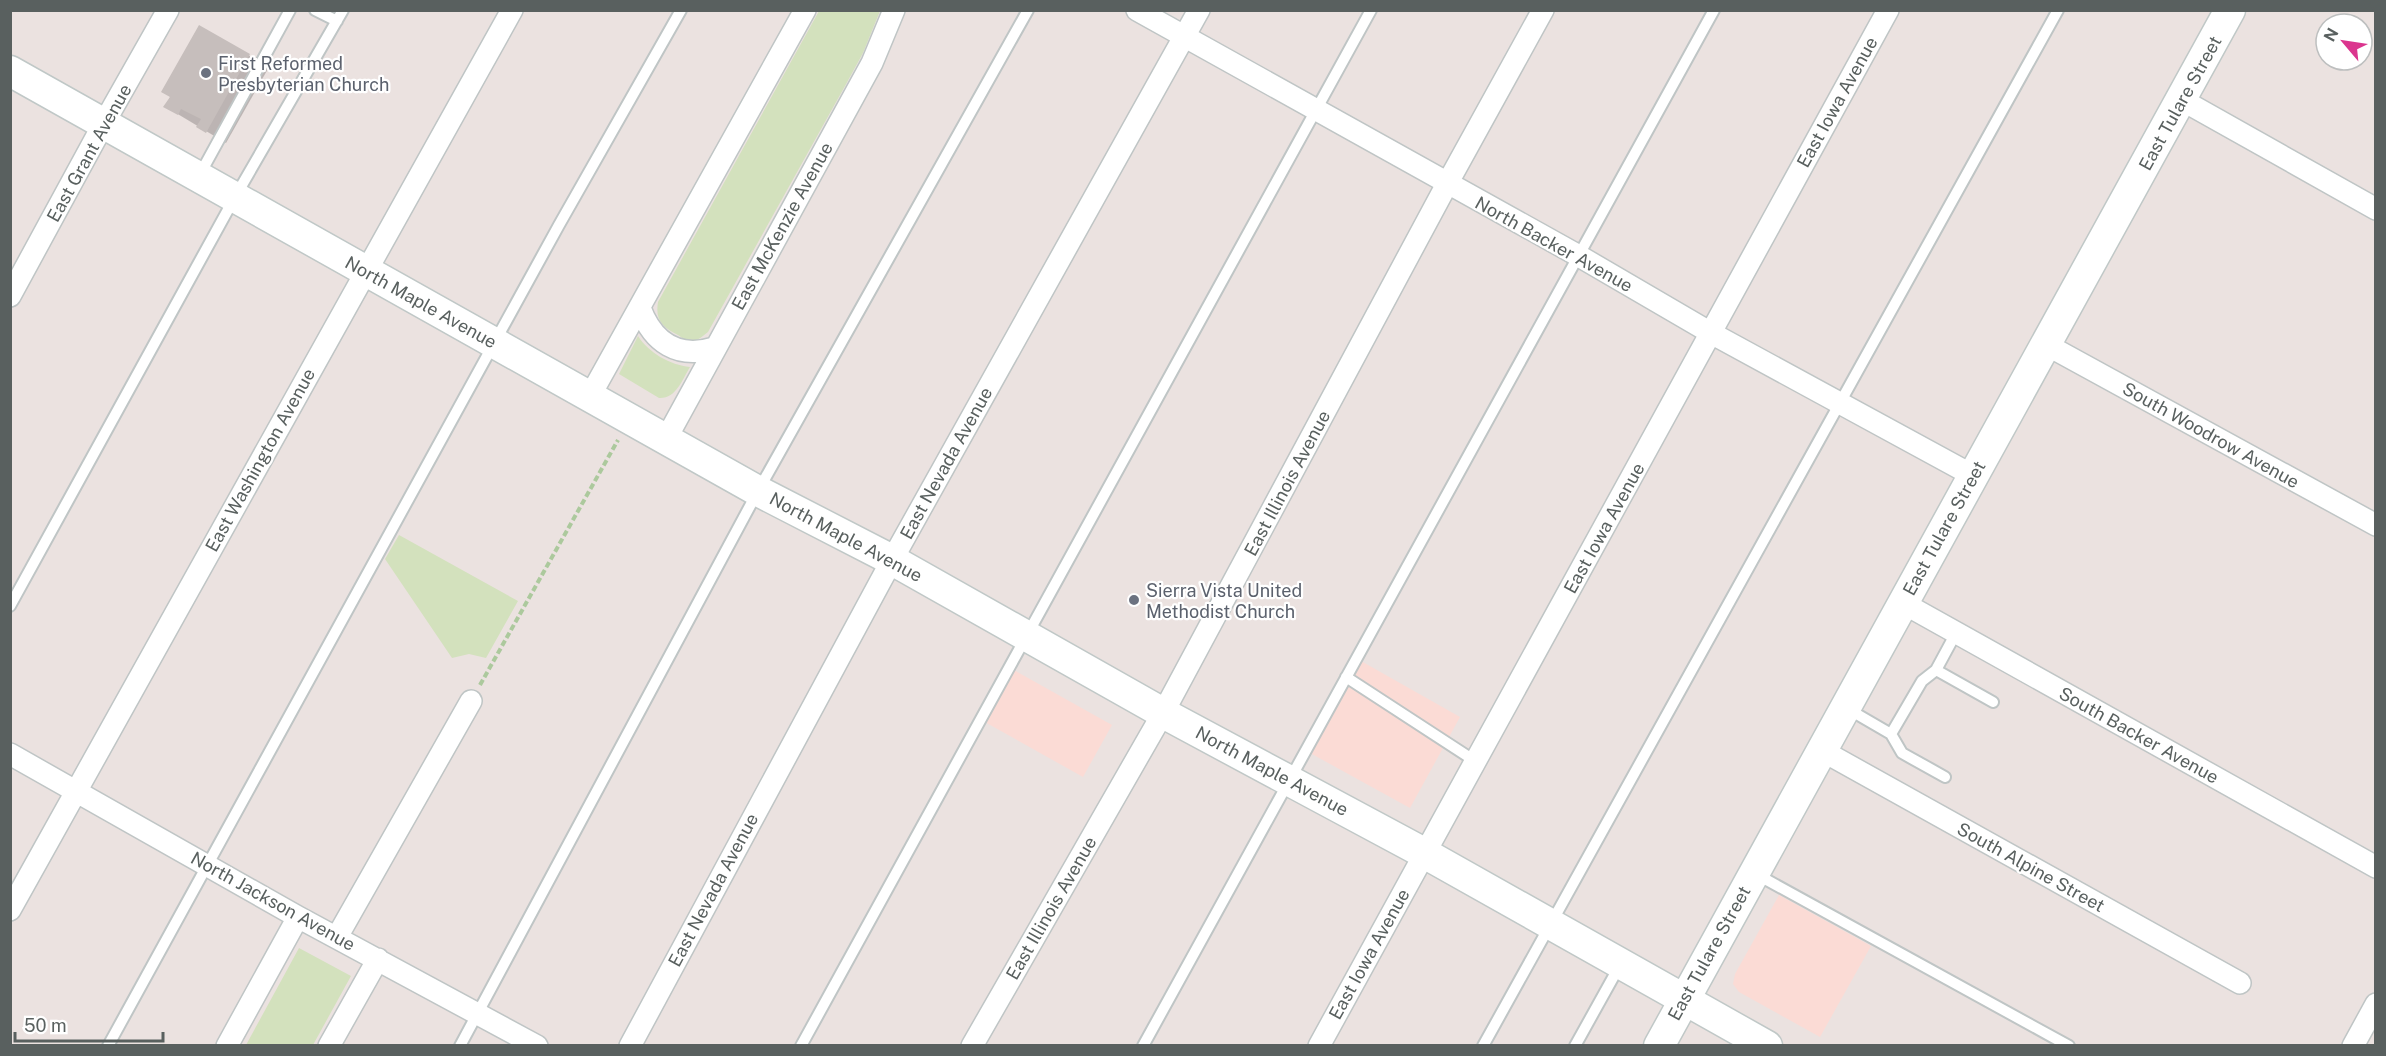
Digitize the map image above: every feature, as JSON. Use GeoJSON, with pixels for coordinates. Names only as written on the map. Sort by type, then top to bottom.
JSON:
{"type":"FeatureCollection","features":[{"type":"Feature","properties":{"kind":"main road","name":"East Tulare Street"},"geometry":{"type":"LineString","coordinates":[[1659,1046],[2230,10]]}},
{"type":"Feature","properties":{"kind":"main road","name":"North Maple Avenue"},"geometry":{"type":"LineString","coordinates":[[10,71],[758,491],[891,560],[1163,713],[1424,853],[1684,999],[1754,1042]]}},
{"type":"Feature","properties":{"kind":"street","name":"East Grant Avenue"},"geometry":{"type":"LineString","coordinates":[[10,296],[168,10]]}},
{"type":"Feature","properties":{"kind":"street","name":"East Washington Avenue"},"geometry":{"type":"LineString","coordinates":[[10,909],[512,10]]}},
{"type":"Feature","properties":{"kind":"street"},"geometry":{"type":"LineString","coordinates":[[590,396],[805,10]]}},
{"type":"Feature","properties":{"kind":"street","name":"East McKenzie Avenue"},"geometry":{"type":"LineString","coordinates":[[666,439],[872,63],[894,10]]}},
{"type":"Feature","properties":{"kind":"street","name":"North Backer Avenue"},"geometry":{"type":"LineString","coordinates":[[1137,10],[1579,256],[1712,333],[1972,475]]}},
{"type":"Feature","properties":{"kind":"street","name":"East Nevada Avenue"},"geometry":{"type":"LineString","coordinates":[[630,1046],[891,560],[1199,10]]}},
{"type":"Feature","properties":{"kind":"street","name":"East Illinois Avenue"},"geometry":{"type":"LineString","coordinates":[[972,1046],[1163,713],[1543,10]]}},
{"type":"Feature","properties":{"kind":"street","name":"East Iowa Avenue"},"geometry":{"type":"LineString","coordinates":[[1318,1046],[1888,10]]}},
{"type":"Feature","properties":{"kind":"street"},"geometry":{"type":"LineString","coordinates":[[2182,100],[2376,209]]}},
{"type":"Feature","properties":{"kind":"street"},"geometry":{"type":"LineString","coordinates":[[640,308],[647,326],[657,339],[680,350],[699,353],[714,348]]}},
{"type":"Feature","properties":{"kind":"street","name":"South Woodrow Avenue"},"geometry":{"type":"LineString","coordinates":[[2047,345],[2376,525]]}},
{"type":"Feature","properties":{"kind":"street","name":"South Backer Avenue"},"geometry":{"type":"LineString","coordinates":[[1903,603],[2376,867]]}},
{"type":"Feature","properties":{"kind":"street"},"geometry":{"type":"LineString","coordinates":[[337,937],[471,701]]}},
{"type":"Feature","properties":{"kind":"street","name":"South Alpine Street"},"geometry":{"type":"LineString","coordinates":[[1821,750],[2241,983]]}},
{"type":"Feature","properties":{"kind":"street","name":"North Jackson Avenue"},"geometry":{"type":"LineString","coordinates":[[10,754],[298,917],[478,1012],[537,1046]]}},
{"type":"Feature","properties":{"kind":"street"},"geometry":{"type":"LineString","coordinates":[[227,1046],[298,917]]}},
{"type":"Feature","properties":{"kind":"street"},"geometry":{"type":"LineString","coordinates":[[329,1046],[378,959]]}},
{"type":"Feature","properties":{"kind":"street"},"geometry":{"type":"LineString","coordinates":[[2353,1046],[2376,1004]]}},
{"type":"Feature","properties":{"kind":"lane"},"geometry":{"type":"LineString","coordinates":[[199,177],[290,10]]}},
{"type":"Feature","properties":{"kind":"lane"},"geometry":{"type":"LineString","coordinates":[[315,10],[337,21]]}},
{"type":"Feature","properties":{"kind":"lane"},"geometry":{"type":"LineString","coordinates":[[10,606],[235,197],[343,10]]}},
{"type":"Feature","properties":{"kind":"lane"},"geometry":{"type":"LineString","coordinates":[[108,1046],[681,10]]}},
{"type":"Feature","properties":{"kind":"lane"},"geometry":{"type":"LineString","coordinates":[[460,1046],[758,491],[1028,10]]}},
{"type":"Feature","properties":{"kind":"lane"},"geometry":{"type":"LineString","coordinates":[[801,1046],[1371,10]]}},
{"type":"Feature","properties":{"kind":"lane"},"geometry":{"type":"LineString","coordinates":[[1143,1046],[1714,10]]}},
{"type":"Feature","properties":{"kind":"lane"},"geometry":{"type":"LineString","coordinates":[[1483,1046],[2058,10]]}},
{"type":"Feature","properties":{"kind":"lane"},"geometry":{"type":"LineString","coordinates":[[1891,734],[1922,681],[1936,670],[1956,633]]}},
{"type":"Feature","properties":{"kind":"lane"},"geometry":{"type":"LineString","coordinates":[[1936,670],[1993,702]]}},
{"type":"Feature","properties":{"kind":"lane"},"geometry":{"type":"LineString","coordinates":[[1346,677],[1475,761]]}},
{"type":"Feature","properties":{"kind":"lane"},"geometry":{"type":"LineString","coordinates":[[1845,707],[1891,734],[1902,753],[1945,777]]}},
{"type":"Feature","properties":{"kind":"lane"},"geometry":{"type":"LineString","coordinates":[[1754,873],[2069,1046]]}},
{"type":"Feature","properties":{"kind":"lane"},"geometry":{"type":"LineString","coordinates":[[1575,1046],[1621,963]]}},
{"type":"Feature","properties":{"kind":"path"},"geometry":{"type":"LineString","coordinates":[[471,701],[630,418]]}},
{"type":"Feature","properties":{"kind":"shaded area"},"geometry":{"type":"Polygon","coordinates":[[[1361,661],[1460,717],[1410,808],[1310,753],[1361,661]]]}},
{"type":"Feature","properties":{"kind":"shaded area"},"geometry":{"type":"Polygon","coordinates":[[[1012,669],[1112,725],[1083,777],[983,721],[1012,669]]]}},
{"type":"Feature","properties":{"kind":"shaded area"},"geometry":{"type":"Polygon","coordinates":[[[1779,895],[1871,946],[1820,1037],[1739,992],[1733,984],[1735,974],[1779,895]]]}},
{"type":"Feature","properties":{"kind":"green space"},"geometry":{"type":"Polygon","coordinates":[[[819,11],[880,11],[863,53],[708,332],[696,340],[686,340],[661,322],[658,302],[819,11]]]}},
{"type":"Feature","properties":{"kind":"green space"},"geometry":{"type":"Polygon","coordinates":[[[638,336],[648,348],[661,357],[675,364],[690,367],[678,388],[670,395],[659,398],[619,374],[638,336]]]}},
{"type":"Feature","properties":{"kind":"green space"},"geometry":{"type":"Polygon","coordinates":[[[399,535],[518,601],[486,658],[469,654],[452,658],[385,559],[399,535]]]}},
{"type":"Feature","properties":{"kind":"green space"},"geometry":{"type":"Polygon","coordinates":[[[299,948],[351,976],[313,1045],[246,1045],[299,948]]]}},
{"type":"Feature","properties":{"kind":"building","name":"First Reformed Presbyterian Church"},"geometry":{"type":"Polygon","coordinates":[[[199,25],[250,54],[206,133],[196,127],[201,119],[181,109],[178,115],[163,107],[170,97],[161,92],[199,25]]]}},
{"type":"Feature","properties":{"kind":"place","name":"First Reformed Presbyterian Church"},"geometry":{"type":"Point","coordinates":[206,73]}},
{"type":"Feature","properties":{"kind":"place","name":"Sierra Vista United Methodist Church"},"geometry":{"type":"Point","coordinates":[1134,600]}}]}
